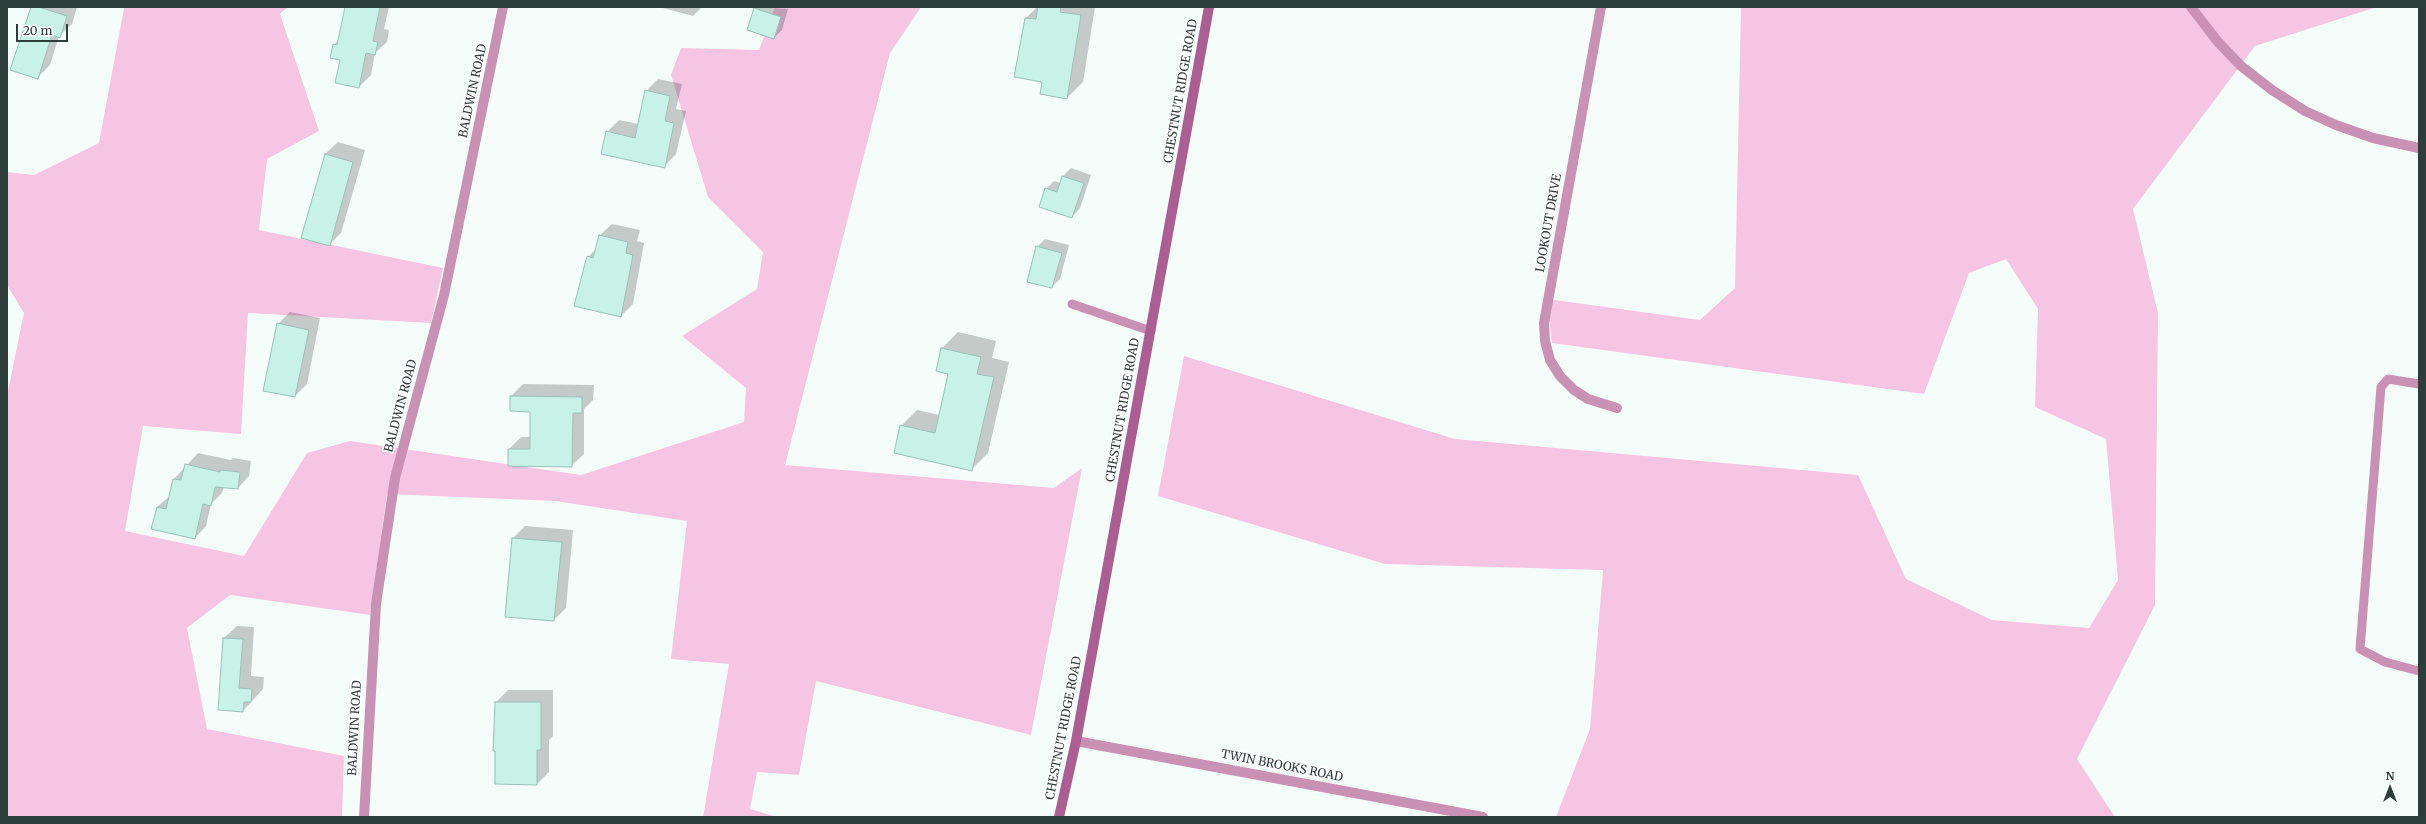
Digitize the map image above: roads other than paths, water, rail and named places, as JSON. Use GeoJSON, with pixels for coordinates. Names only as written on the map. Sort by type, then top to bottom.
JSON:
{"type":"FeatureCollection","features":[{"type":"Feature","properties":{"kind":"main road","name":"CHESTNUT RIDGE ROAD"},"geometry":{"type":"LineString","coordinates":[[1058,817],[1076,741],[1209,7]]}},
{"type":"Feature","properties":{"kind":"street","name":"BALDWIN ROAD"},"geometry":{"type":"LineString","coordinates":[[364,817],[376,604],[395,478],[444,295],[503,7]]}},
{"type":"Feature","properties":{"kind":"street","name":"LOOKOUT DRIVE"},"geometry":{"type":"LineString","coordinates":[[1601,7],[1544,323],[1545,341],[1550,360],[1560,376],[1574,390],[1588,399],[1618,408]]}},
{"type":"Feature","properties":{"kind":"street"},"geometry":{"type":"LineString","coordinates":[[2192,7],[2218,42],[2241,66],[2272,90],[2305,111],[2336,125],[2373,138],[2419,148]]}},
{"type":"Feature","properties":{"kind":"street","name":"TWIN BROOKS ROAD"},"geometry":{"type":"LineString","coordinates":[[1076,741],[1483,817]]}},
{"type":"Feature","properties":{"kind":"lane"},"geometry":{"type":"LineString","coordinates":[[1072,304],[1151,332]]}},
{"type":"Feature","properties":{"kind":"lane"},"geometry":{"type":"LineString","coordinates":[[2419,384],[2388,378],[2381,387],[2360,648],[2385,662],[2419,671]]}}]}
